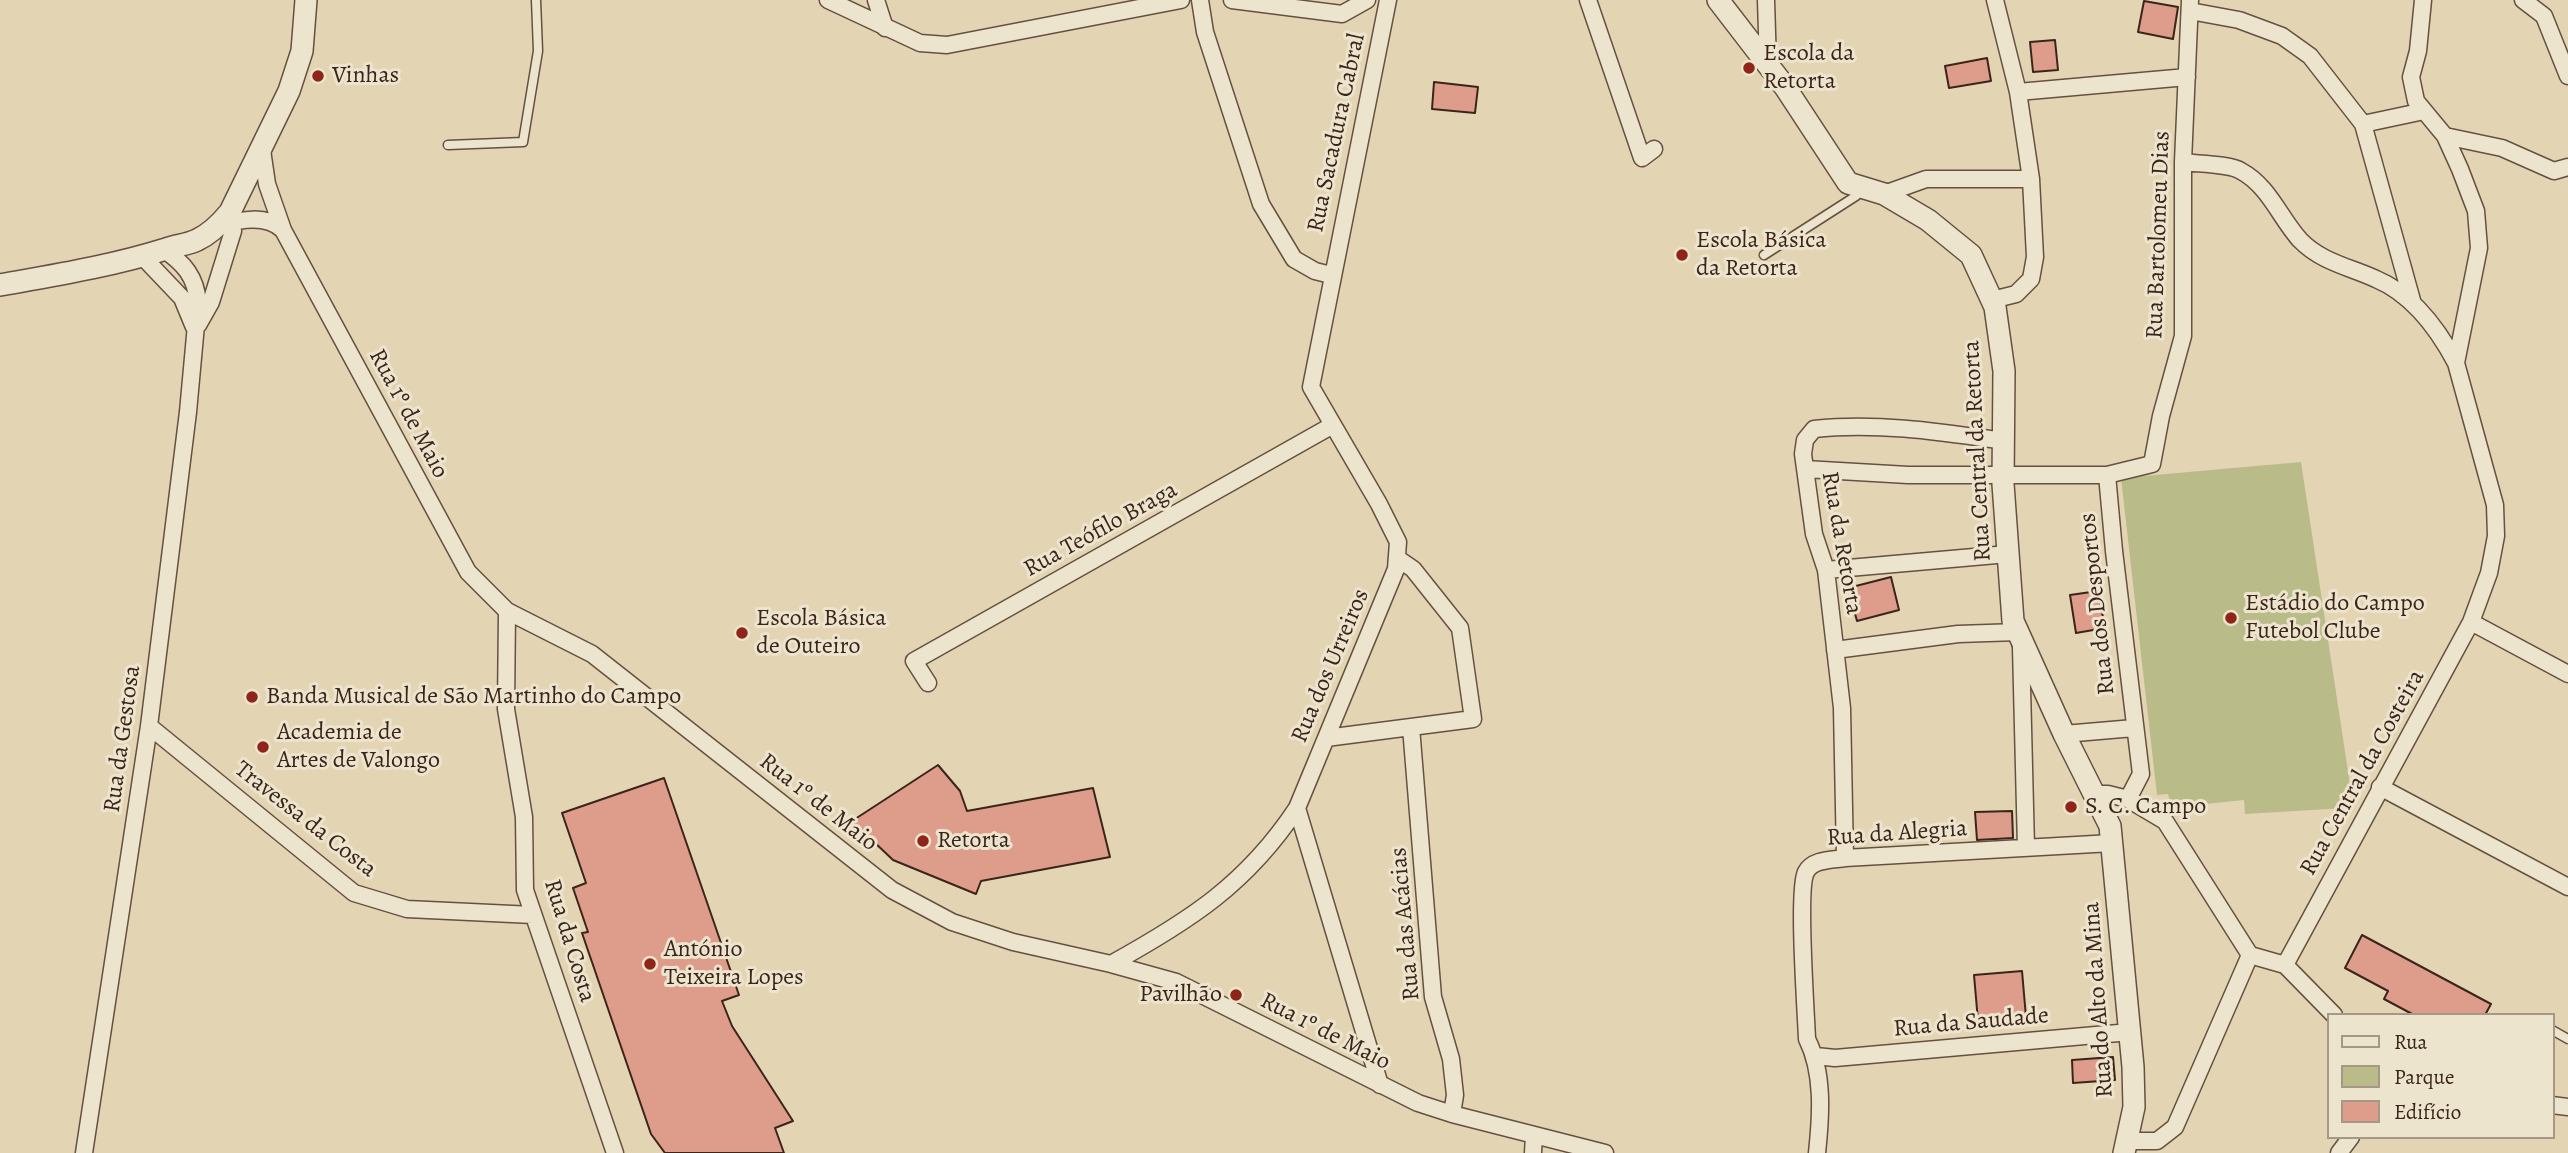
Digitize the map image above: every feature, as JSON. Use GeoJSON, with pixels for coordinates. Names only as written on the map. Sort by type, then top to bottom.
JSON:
{"type":"FeatureCollection","features":[{"type":"Feature","properties":{"kind":"street"},"geometry":{"type":"LineString","coordinates":[[232,222],[251,186],[262,150],[289,91],[302,51],[306,0]]}},
{"type":"Feature","properties":{"kind":"street"},"geometry":{"type":"LineString","coordinates":[[828,0],[920,43],[947,45],[1181,0]]}},
{"type":"Feature","properties":{"kind":"street"},"geometry":{"type":"LineString","coordinates":[[876,0],[885,28]]}},
{"type":"Feature","properties":{"kind":"street"},"geometry":{"type":"LineString","coordinates":[[1200,0],[1205,32],[1261,204],[1294,259],[1315,271],[1331,275],[1311,387],[1398,542],[1397,558],[1413,569],[1460,628],[1473,719],[1326,737]]}},
{"type":"Feature","properties":{"kind":"street"},"geometry":{"type":"LineString","coordinates":[[1232,0],[1342,14],[1367,0]]}},
{"type":"Feature","properties":{"kind":"street","name":"Rua Sacadura Cabral"},"geometry":{"type":"LineString","coordinates":[[1331,275],[1388,0]]}},
{"type":"Feature","properties":{"kind":"street"},"geometry":{"type":"LineString","coordinates":[[1588,0],[1642,158],[1654,149]]}},
{"type":"Feature","properties":{"kind":"street","name":"Rua Central da Retorta"},"geometry":{"type":"LineString","coordinates":[[1718,0],[1768,65],[1848,183],[1874,191],[1928,220],[1971,255],[1995,307],[2004,371],[2003,475],[2014,621],[2064,734],[2110,827],[2112,843]]}},
{"type":"Feature","properties":{"kind":"street"},"geometry":{"type":"LineString","coordinates":[[1766,0],[1768,65]]}},
{"type":"Feature","properties":{"kind":"street"},"geometry":{"type":"LineString","coordinates":[[1992,300],[2016,294],[2031,279],[2035,257],[2031,179],[2018,92],[1995,0]]}},
{"type":"Feature","properties":{"kind":"street","name":"Rua Central da Costeira"},"geometry":{"type":"LineString","coordinates":[[2285,965],[2471,622],[2489,573],[2496,536],[2495,505],[2456,363],[2479,248],[2476,211],[2445,136],[2416,101],[2411,77],[2418,51],[2423,0]]}},
{"type":"Feature","properties":{"kind":"street"},"geometry":{"type":"LineString","coordinates":[[2523,0],[2544,16],[2568,76]]}},
{"type":"Feature","properties":{"kind":"street"},"geometry":{"type":"LineString","coordinates":[[2190,5],[2282,36],[2309,56],[2363,124],[2413,304]]}},
{"type":"Feature","properties":{"kind":"street","name":"Rua Bartolomeu Dias"},"geometry":{"type":"LineString","coordinates":[[2107,475],[2152,464],[2161,416],[2183,336],[2183,162],[2190,5]]}},
{"type":"Feature","properties":{"kind":"street"},"geometry":{"type":"LineString","coordinates":[[2018,92],[2187,78]]}},
{"type":"Feature","properties":{"kind":"street"},"geometry":{"type":"LineString","coordinates":[[2363,124],[2424,111]]}},
{"type":"Feature","properties":{"kind":"street"},"geometry":{"type":"LineString","coordinates":[[2445,136],[2502,148],[2554,171],[2568,167]]}},
{"type":"Feature","properties":{"kind":"street"},"geometry":{"type":"LineString","coordinates":[[2183,162],[2240,170],[2262,188],[2301,241],[2325,259],[2379,280],[2413,304],[2443,338],[2456,363]]}},
{"type":"Feature","properties":{"kind":"street"},"geometry":{"type":"LineString","coordinates":[[1874,191],[1926,179],[2031,179]]}},
{"type":"Feature","properties":{"kind":"street"},"geometry":{"type":"LineString","coordinates":[[251,186],[283,230]]}},
{"type":"Feature","properties":{"kind":"street"},"geometry":{"type":"LineString","coordinates":[[168,248],[251,186]]}},
{"type":"Feature","properties":{"kind":"street"},"geometry":{"type":"LineString","coordinates":[[0,285],[186,245],[232,222],[270,221],[283,230]]}},
{"type":"Feature","properties":{"kind":"street","name":"Rua da Gestosa"},"geometry":{"type":"LineString","coordinates":[[195,330],[211,302],[232,222]]}},
{"type":"Feature","properties":{"kind":"street","name":"Rua 1º de Maio"},"geometry":{"type":"LineString","coordinates":[[283,230],[468,572],[507,611],[592,654],[892,890],[952,922],[1013,942],[1176,982],[1418,1103],[1605,1153]]}},
{"type":"Feature","properties":{"kind":"street","name":"Rua da Gestosa"},"geometry":{"type":"LineString","coordinates":[[84,1153],[149,726],[188,412],[197,289],[181,261],[168,248]]}},
{"type":"Feature","properties":{"kind":"street","name":"Rua da Gestosa"},"geometry":{"type":"LineString","coordinates":[[142,256],[182,298],[195,330]]}},
{"type":"Feature","properties":{"kind":"street","name":"Rua Teófilo Braga"},"geometry":{"type":"LineString","coordinates":[[929,683],[914,661],[1333,425]]}},
{"type":"Feature","properties":{"kind":"street","name":"Rua da Retorta"},"geometry":{"type":"LineString","coordinates":[[1845,858],[1842,708],[1826,570],[1814,534],[1805,469],[1805,440],[1814,429],[1833,427],[1898,428],[2004,441]]}},
{"type":"Feature","properties":{"kind":"street"},"geometry":{"type":"LineString","coordinates":[[1805,469],[1908,475],[2107,475]]}},
{"type":"Feature","properties":{"kind":"street","name":"Rua dos Desportos"},"geometry":{"type":"LineString","coordinates":[[2107,475],[2141,774],[2128,799]]}},
{"type":"Feature","properties":{"kind":"street"},"geometry":{"type":"LineString","coordinates":[[1826,570],[2008,554]]}},
{"type":"Feature","properties":{"kind":"street","name":"Rua dos Urreiros"},"geometry":{"type":"LineString","coordinates":[[1111,964],[1171,931],[1241,878],[1278,837],[1297,808],[1396,569],[1397,558]]}},
{"type":"Feature","properties":{"kind":"street","name":"Rua da Costa"},"geometry":{"type":"LineString","coordinates":[[507,611],[506,709],[524,817],[525,890],[615,1153]]}},
{"type":"Feature","properties":{"kind":"street"},"geometry":{"type":"LineString","coordinates":[[2471,622],[2568,674]]}},
{"type":"Feature","properties":{"kind":"street"},"geometry":{"type":"LineString","coordinates":[[1835,650],[1958,634],[2020,635]]}},
{"type":"Feature","properties":{"kind":"street","name":"Rua Central da Retorta"},"geometry":{"type":"LineString","coordinates":[[2020,635],[2026,848]]}},
{"type":"Feature","properties":{"kind":"street","name":"Travessa da Costa"},"geometry":{"type":"LineString","coordinates":[[149,726],[354,893],[407,909],[533,915]]}},
{"type":"Feature","properties":{"kind":"street","name":"Rua das Acácias"},"geometry":{"type":"LineString","coordinates":[[1411,727],[1433,997],[1451,1059],[1455,1095],[1452,1114]]}},
{"type":"Feature","properties":{"kind":"street","name":"Rua dos Desportos"},"geometry":{"type":"LineString","coordinates":[[2064,734],[2134,728]]}},
{"type":"Feature","properties":{"kind":"street"},"geometry":{"type":"LineString","coordinates":[[2380,787],[2568,887]]}},
{"type":"Feature","properties":{"kind":"street"},"geometry":{"type":"LineString","coordinates":[[2094,794],[2128,799],[2165,821],[2250,955],[2285,965],[2332,1013]]}},
{"type":"Feature","properties":{"kind":"street"},"geometry":{"type":"LineString","coordinates":[[1297,808],[1380,1085]]}},
{"type":"Feature","properties":{"kind":"street","name":"Rua da Alegria"},"geometry":{"type":"LineString","coordinates":[[1816,1153],[1820,1100],[1816,1056],[1807,1039],[1802,907],[1805,873],[1814,863],[1845,858],[2112,843]]}},
{"type":"Feature","properties":{"kind":"street","name":"Rua do Alto da Mina"},"geometry":{"type":"LineString","coordinates":[[2112,843],[2130,1032],[2134,1107],[2125,1147]]}},
{"type":"Feature","properties":{"kind":"street"},"geometry":{"type":"LineString","coordinates":[[2125,1147],[2157,1141],[2175,1126],[2250,955]]}},
{"type":"Feature","properties":{"kind":"street","name":"Rua da Saudade"},"geometry":{"type":"LineString","coordinates":[[1816,1056],[1835,1058],[2130,1032]]}},
{"type":"Feature","properties":{"kind":"street"},"geometry":{"type":"LineString","coordinates":[[1533,1153],[1534,1135]]}},
{"type":"Feature","properties":{"kind":"lane"},"geometry":{"type":"LineString","coordinates":[[448,145],[523,142],[538,51],[536,0]]}},
{"type":"Feature","properties":{"kind":"lane"},"geometry":{"type":"LineString","coordinates":[[1764,254],[1856,196],[1874,191]]}},
{"type":"Feature","properties":{"kind":"green space","name":"Estádio do Campo Futebol Clube"},"geometry":{"type":"Polygon","coordinates":[[[2301,462],[2353,804],[2346,808],[2245,814],[2244,800],[2177,807],[2175,800],[2170,801],[2168,794],[2157,795],[2121,478],[2301,462]]]}},
{"type":"Feature","properties":{"kind":"building"},"geometry":{"type":"Polygon","coordinates":[[[2144,1],[2178,7],[2173,39],[2138,32],[2144,1]]]}},
{"type":"Feature","properties":{"kind":"building"},"geometry":{"type":"Polygon","coordinates":[[[2055,40],[2058,70],[2033,72],[2030,42],[2055,40]]]}},
{"type":"Feature","properties":{"kind":"building"},"geometry":{"type":"Polygon","coordinates":[[[1987,58],[1991,81],[1949,88],[1945,66],[1987,58]]]}},
{"type":"Feature","properties":{"kind":"building"},"geometry":{"type":"Polygon","coordinates":[[[1434,82],[1478,87],[1475,113],[1432,109],[1434,82]]]}},
{"type":"Feature","properties":{"kind":"building"},"geometry":{"type":"Polygon","coordinates":[[[1891,577],[1899,610],[1857,621],[1848,588],[1891,577]]]}},
{"type":"Feature","properties":{"kind":"building"},"geometry":{"type":"Polygon","coordinates":[[[2098,591],[2105,628],[2076,633],[2070,595],[2098,591]]]}},
{"type":"Feature","properties":{"kind":"building"},"geometry":{"type":"Polygon","coordinates":[[[938,765],[960,791],[967,811],[1093,788],[1110,857],[981,881],[976,894],[893,860],[852,821],[938,765]]]}},
{"type":"Feature","properties":{"kind":"building"},"geometry":{"type":"Polygon","coordinates":[[[664,778],[739,995],[722,1001],[732,1026],[793,1121],[775,1128],[784,1153],[665,1153],[651,1134],[582,933],[588,932],[573,888],[586,883],[562,813],[664,778]]]}},
{"type":"Feature","properties":{"kind":"building"},"geometry":{"type":"Polygon","coordinates":[[[2012,811],[2013,838],[1977,840],[1975,812],[2012,811]]]}},
{"type":"Feature","properties":{"kind":"building"},"geometry":{"type":"Polygon","coordinates":[[[2362,935],[2491,1004],[2486,1013],[2410,1013],[2384,999],[2388,991],[2345,968],[2362,935]]]}},
{"type":"Feature","properties":{"kind":"building"},"geometry":{"type":"Polygon","coordinates":[[[2022,971],[2026,1017],[1978,1021],[1974,975],[2022,971]]]}},
{"type":"Feature","properties":{"kind":"building"},"geometry":{"type":"Polygon","coordinates":[[[2113,1057],[2115,1080],[2073,1083],[2072,1060],[2113,1057]]]}},
{"type":"Feature","properties":{"kind":"place","name":"Escola da Retorta"},"geometry":{"type":"Point","coordinates":[1749,68]}},
{"type":"Feature","properties":{"kind":"place","name":"Vinhas"},"geometry":{"type":"Point","coordinates":[318,76]}},
{"type":"Feature","properties":{"kind":"place","name":"Escola Básica da Retorta"},"geometry":{"type":"Point","coordinates":[1682,255]}},
{"type":"Feature","properties":{"kind":"place","name":"Estádio do Campo Futebol Clube"},"geometry":{"type":"Point","coordinates":[2231,618]}},
{"type":"Feature","properties":{"kind":"place","name":"Escola Básica de Outeiro"},"geometry":{"type":"Point","coordinates":[742,633]}},
{"type":"Feature","properties":{"kind":"place","name":"Banda Musical de São Martinho do Campo"},"geometry":{"type":"Point","coordinates":[252,697]}},
{"type":"Feature","properties":{"kind":"place","name":"Academia de Artes de Valongo"},"geometry":{"type":"Point","coordinates":[263,747]}},
{"type":"Feature","properties":{"kind":"place","name":"S. C. Campo"},"geometry":{"type":"Point","coordinates":[2071,807]}},
{"type":"Feature","properties":{"kind":"place","name":"Retorta"},"geometry":{"type":"Point","coordinates":[923,841]}},
{"type":"Feature","properties":{"kind":"place","name":"António Teixeira Lopes"},"geometry":{"type":"Point","coordinates":[650,964]}},
{"type":"Feature","properties":{"kind":"place","name":"Pavilhão"},"geometry":{"type":"Point","coordinates":[1236,995]}}]}
